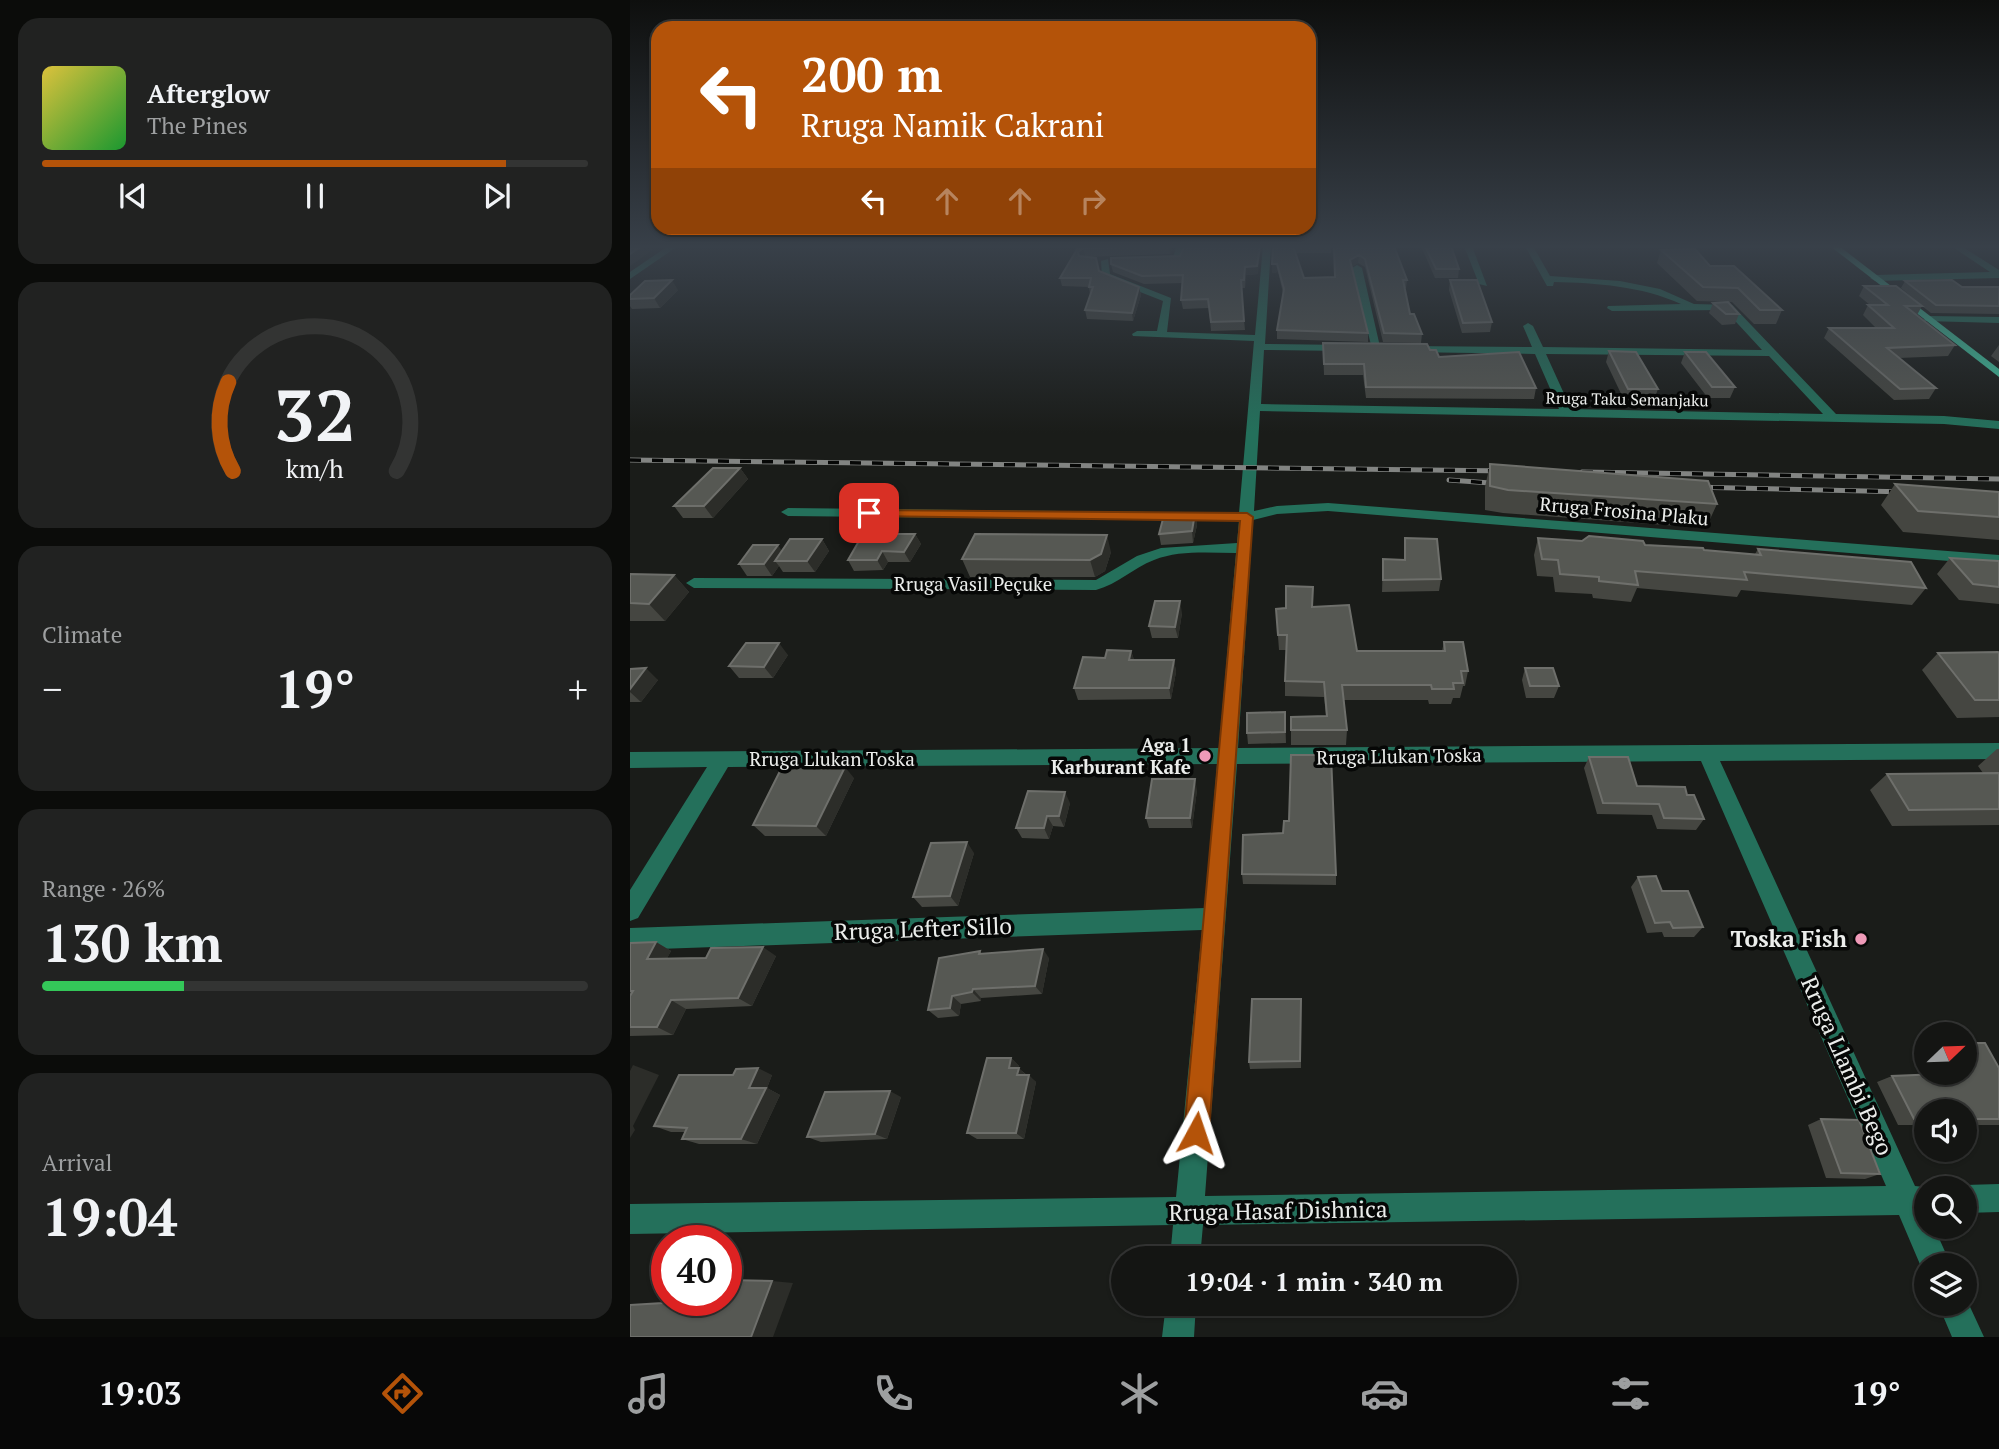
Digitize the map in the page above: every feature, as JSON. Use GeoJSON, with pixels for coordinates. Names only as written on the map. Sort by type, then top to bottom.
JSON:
{"type":"FeatureCollection","features":[{"type":"Feature","properties":{"kind":"main road"},"geometry":{"type":"LineString","coordinates":[[1915,308],[1999,374]]}},
{"type":"Feature","properties":{"kind":"street"},"geometry":{"type":"LineString","coordinates":[[1161,336],[1166,308]]}},
{"type":"Feature","properties":{"kind":"street"},"geometry":{"type":"LineString","coordinates":[[1186,1246],[1215,919],[1262,308]]}},
{"type":"Feature","properties":{"kind":"street"},"geometry":{"type":"LineString","coordinates":[[1367,308],[1377,349]]}},
{"type":"Feature","properties":{"kind":"street"},"geometry":{"type":"LineString","coordinates":[[1729,308],[1833,418]]}},
{"type":"Feature","properties":{"kind":"street"},"geometry":{"type":"LineString","coordinates":[[1929,319],[1999,320]]}},
{"type":"Feature","properties":{"kind":"street"},"geometry":{"type":"LineString","coordinates":[[1528,326],[1567,413]]}},
{"type":"Feature","properties":{"kind":"street"},"geometry":{"type":"LineString","coordinates":[[1138,334],[1377,349],[1771,353]]}},
{"type":"Feature","properties":{"kind":"street","name":"Rruga Taku Semanjaku"},"geometry":{"type":"LineString","coordinates":[[1254,407],[1944,420],[1999,425]]}},
{"type":"Feature","properties":{"kind":"street","name":"Rruga Frosina Plaku"},"geometry":{"type":"LineString","coordinates":[[789,512],[1247,517],[1306,507],[1359,508],[1999,561]]}},
{"type":"Feature","properties":{"kind":"street","name":"Rruga Vasil Peçuke"},"geometry":{"type":"LineString","coordinates":[[694,583],[1096,584],[1109,580],[1134,563],[1169,551],[1244,548]]}},
{"type":"Feature","properties":{"kind":"street","name":"Rruga Llukan Toska"},"geometry":{"type":"LineString","coordinates":[[630,760],[1999,751]]}},
{"type":"Feature","properties":{"kind":"street","name":"Rruga Llambi Bego"},"geometry":{"type":"LineString","coordinates":[[1707,753],[1914,1194]]}},
{"type":"Feature","properties":{"kind":"street"},"geometry":{"type":"LineString","coordinates":[[630,910],[722,760]]}},
{"type":"Feature","properties":{"kind":"street","name":"Rruga Lefter Sillo"},"geometry":{"type":"LineString","coordinates":[[630,939],[1215,919]]}},
{"type":"Feature","properties":{"kind":"street"},"geometry":{"type":"LineString","coordinates":[[1977,1199],[1999,1198]]}},
{"type":"Feature","properties":{"kind":"street","name":"Rruga Hasaf Dishnica"},"geometry":{"type":"LineString","coordinates":[[630,1219],[1189,1213],[1914,1200]]}},
{"type":"Feature","properties":{"kind":"street"},"geometry":{"type":"LineString","coordinates":[[1178,1337],[1180,1316]]}},
{"type":"Feature","properties":{"kind":"street"},"geometry":{"type":"LineString","coordinates":[[1958,1316],[1968,1337]]}},
{"type":"Feature","properties":{"kind":"building"},"geometry":{"type":"Polygon","coordinates":[[[1086,308],[1133,308],[1132,313],[1086,308]]]}},
{"type":"Feature","properties":{"kind":"building"},"geometry":{"type":"Polygon","coordinates":[[[1209,308],[1243,308],[1244,321],[1211,322],[1209,308]]]}},
{"type":"Feature","properties":{"kind":"building"},"geometry":{"type":"Polygon","coordinates":[[[1281,308],[1362,308],[1368,333],[1277,330],[1281,308]]]}},
{"type":"Feature","properties":{"kind":"building"},"geometry":{"type":"Polygon","coordinates":[[[1378,308],[1409,308],[1422,334],[1384,333],[1378,308]]]}},
{"type":"Feature","properties":{"kind":"building"},"geometry":{"type":"Polygon","coordinates":[[[1459,308],[1487,308],[1492,322],[1463,323],[1459,308]]]}},
{"type":"Feature","properties":{"kind":"building"},"geometry":{"type":"Polygon","coordinates":[[[1719,308],[1734,308],[1739,314],[1726,314],[1719,308]]]}},
{"type":"Feature","properties":{"kind":"building"},"geometry":{"type":"Polygon","coordinates":[[[1758,308],[1782,310],[1760,310],[1758,308]]]}},
{"type":"Feature","properties":{"kind":"building"},"geometry":{"type":"Polygon","coordinates":[[[1872,308],[1908,308],[1955,345],[1887,348],[1936,388],[1900,389],[1829,328],[1894,328],[1872,308]]]}},
{"type":"Feature","properties":{"kind":"building"},"geometry":{"type":"Polygon","coordinates":[[[1323,343],[1427,344],[1430,350],[1436,350],[1439,357],[1519,352],[1536,388],[1366,387],[1364,364],[1324,364],[1323,343]]]}},
{"type":"Feature","properties":{"kind":"building"},"geometry":{"type":"Polygon","coordinates":[[[1609,351],[1636,352],[1658,389],[1628,389],[1609,351]]]}},
{"type":"Feature","properties":{"kind":"building"},"geometry":{"type":"Polygon","coordinates":[[[1685,352],[1706,352],[1735,387],[1712,387],[1685,352]]]}},
{"type":"Feature","properties":{"kind":"building"},"geometry":{"type":"Polygon","coordinates":[[[1490,464],[1708,481],[1717,504],[1508,490],[1490,486],[1490,464]]]}},
{"type":"Feature","properties":{"kind":"building"},"geometry":{"type":"Polygon","coordinates":[[[713,468],[740,468],[704,506],[674,506],[713,468]]]}},
{"type":"Feature","properties":{"kind":"building"},"geometry":{"type":"Polygon","coordinates":[[[1895,484],[1999,492],[1999,517],[1918,511],[1895,484]]]}},
{"type":"Feature","properties":{"kind":"building"},"geometry":{"type":"Polygon","coordinates":[[[1195,513],[1192,531],[1159,534],[1164,515],[1195,513]]]}},
{"type":"Feature","properties":{"kind":"building"},"geometry":{"type":"Polygon","coordinates":[[[867,527],[894,527],[891,534],[915,534],[904,552],[882,551],[877,560],[848,560],[867,527]]]}},
{"type":"Feature","properties":{"kind":"building"},"geometry":{"type":"Polygon","coordinates":[[[975,534],[1107,535],[1101,554],[1090,560],[962,559],[975,534]]]}},
{"type":"Feature","properties":{"kind":"building"},"geometry":{"type":"Polygon","coordinates":[[[1589,536],[1643,541],[1645,545],[1761,555],[1758,549],[1911,562],[1926,588],[1744,572],[1747,580],[1635,571],[1638,585],[1599,581],[1599,577],[1560,574],[1558,560],[1542,559],[1538,538],[1582,541],[1589,536]]]}},
{"type":"Feature","properties":{"kind":"building"},"geometry":{"type":"Polygon","coordinates":[[[1405,538],[1437,539],[1441,579],[1383,580],[1383,559],[1405,560],[1405,538]]]}},
{"type":"Feature","properties":{"kind":"building"},"geometry":{"type":"Polygon","coordinates":[[[790,539],[822,539],[807,561],[775,561],[790,539]]]}},
{"type":"Feature","properties":{"kind":"building"},"geometry":{"type":"Polygon","coordinates":[[[753,545],[778,545],[764,564],[739,564],[753,545]]]}},
{"type":"Feature","properties":{"kind":"building"},"geometry":{"type":"Polygon","coordinates":[[[1950,558],[1999,561],[1999,587],[1973,584],[1950,558]]]}},
{"type":"Feature","properties":{"kind":"building"},"geometry":{"type":"Polygon","coordinates":[[[630,574],[674,575],[649,604],[630,603],[630,574]]]}},
{"type":"Feature","properties":{"kind":"building"},"geometry":{"type":"Polygon","coordinates":[[[1286,586],[1313,587],[1312,607],[1349,605],[1357,651],[1445,651],[1444,642],[1463,642],[1468,671],[1461,671],[1463,683],[1453,683],[1454,689],[1432,689],[1431,685],[1342,685],[1347,730],[1291,730],[1291,717],[1327,716],[1324,682],[1285,681],[1287,635],[1278,635],[1276,609],[1286,608],[1286,586]]]}},
{"type":"Feature","properties":{"kind":"building"},"geometry":{"type":"Polygon","coordinates":[[[1155,601],[1180,601],[1175,627],[1149,626],[1155,601]]]}},
{"type":"Feature","properties":{"kind":"building"},"geometry":{"type":"Polygon","coordinates":[[[746,643],[779,643],[764,667],[729,666],[746,643]]]}},
{"type":"Feature","properties":{"kind":"building"},"geometry":{"type":"Polygon","coordinates":[[[1107,650],[1131,651],[1129,660],[1174,660],[1169,688],[1074,688],[1083,657],[1105,658],[1107,650]]]}},
{"type":"Feature","properties":{"kind":"building"},"geometry":{"type":"Polygon","coordinates":[[[1998,652],[1999,700],[1975,700],[1938,653],[1998,652]]]}},
{"type":"Feature","properties":{"kind":"building"},"geometry":{"type":"Polygon","coordinates":[[[646,668],[630,689],[630,669],[646,668]]]}},
{"type":"Feature","properties":{"kind":"building"},"geometry":{"type":"Polygon","coordinates":[[[1525,668],[1553,668],[1559,686],[1530,686],[1525,668]]]}},
{"type":"Feature","properties":{"kind":"building"},"geometry":{"type":"Polygon","coordinates":[[[1285,712],[1285,732],[1247,733],[1247,713],[1285,712]]]}},
{"type":"Feature","properties":{"kind":"building"},"geometry":{"type":"Polygon","coordinates":[[[1291,755],[1331,755],[1336,875],[1242,874],[1243,835],[1283,833],[1284,821],[1289,821],[1291,755]]]}},
{"type":"Feature","properties":{"kind":"building"},"geometry":{"type":"Polygon","coordinates":[[[1589,757],[1628,757],[1637,786],[1685,787],[1687,795],[1694,795],[1704,819],[1664,818],[1659,804],[1603,803],[1589,757]]]}},
{"type":"Feature","properties":{"kind":"building"},"geometry":{"type":"Polygon","coordinates":[[[782,767],[845,767],[816,826],[753,825],[782,767]]]}},
{"type":"Feature","properties":{"kind":"building"},"geometry":{"type":"Polygon","coordinates":[[[1999,773],[1999,809],[1909,810],[1887,774],[1999,773]]]}},
{"type":"Feature","properties":{"kind":"building"},"geometry":{"type":"Polygon","coordinates":[[[1152,779],[1195,779],[1190,818],[1146,818],[1152,779]]]}},
{"type":"Feature","properties":{"kind":"building"},"geometry":{"type":"Polygon","coordinates":[[[1028,791],[1065,792],[1059,816],[1047,816],[1044,828],[1016,828],[1028,791]]]}},
{"type":"Feature","properties":{"kind":"building"},"geometry":{"type":"Polygon","coordinates":[[[967,842],[950,896],[913,897],[931,843],[967,842]]]}},
{"type":"Feature","properties":{"kind":"building"},"geometry":{"type":"Polygon","coordinates":[[[1656,876],[1662,891],[1688,891],[1703,927],[1673,928],[1670,922],[1655,923],[1638,877],[1656,876]]]}},
{"type":"Feature","properties":{"kind":"building"},"geometry":{"type":"Polygon","coordinates":[[[656,942],[647,959],[706,958],[711,948],[763,947],[738,998],[671,1000],[657,1027],[630,1027],[630,996],[633,991],[630,991],[630,943],[656,942]]]}},
{"type":"Feature","properties":{"kind":"building"},"geometry":{"type":"Polygon","coordinates":[[[1043,949],[1035,986],[973,989],[972,992],[952,996],[950,1008],[928,1010],[939,958],[980,951],[979,954],[1043,949]]]}},
{"type":"Feature","properties":{"kind":"building"},"geometry":{"type":"Polygon","coordinates":[[[1252,999],[1301,999],[1300,1061],[1249,1062],[1252,999]]]}},
{"type":"Feature","properties":{"kind":"building"},"geometry":{"type":"Polygon","coordinates":[[[1978,1043],[1985,1043],[1999,1068],[1999,1119],[1977,1119],[1977,1099],[1914,1099],[1914,1119],[1892,1076],[1914,1075],[1914,1085],[1978,1085],[1978,1043]]]}},
{"type":"Feature","properties":{"kind":"building"},"geometry":{"type":"Polygon","coordinates":[[[987,1058],[1011,1058],[1009,1068],[1019,1068],[1017,1075],[1029,1075],[1016,1133],[967,1133],[987,1058]]]}},
{"type":"Feature","properties":{"kind":"building"},"geometry":{"type":"Polygon","coordinates":[[[758,1068],[749,1088],[766,1088],[741,1139],[682,1139],[687,1128],[654,1126],[679,1075],[733,1075],[736,1069],[758,1068]]]}},
{"type":"Feature","properties":{"kind":"building"},"geometry":{"type":"Polygon","coordinates":[[[890,1091],[875,1134],[807,1137],[825,1092],[890,1091]]]}},
{"type":"Feature","properties":{"kind":"building"},"geometry":{"type":"Polygon","coordinates":[[[1821,1119],[1859,1120],[1880,1174],[1841,1173],[1821,1119]]]}},
{"type":"Feature","properties":{"kind":"building"},"geometry":{"type":"Polygon","coordinates":[[[742,1280],[772,1281],[751,1337],[630,1337],[630,1305],[651,1304],[651,1316],[742,1316],[742,1280]]]}},
{"type":"Feature","properties":{"kind":"railway"},"geometry":{"type":"LineString","coordinates":[[630,460],[1508,471]]}},
{"type":"Feature","properties":{"kind":"railway"},"geometry":{"type":"LineString","coordinates":[[1582,472],[1999,479]]}},
{"type":"Feature","properties":{"kind":"railway"},"geometry":{"type":"LineString","coordinates":[[1449,480],[1504,484]]}},
{"type":"Feature","properties":{"kind":"railway"},"geometry":{"type":"LineString","coordinates":[[1691,487],[1908,492]]}},
{"type":"Feature","properties":{"kind":"place","name":"Aga 1 Karburant Kafe"},"geometry":{"type":"Point","coordinates":[1205,756]}},
{"type":"Feature","properties":{"kind":"place","name":"Toska Fish"},"geometry":{"type":"Point","coordinates":[1861,939]}},
{"type":"Feature","properties":{"kind":"route"},"geometry":{"type":"LineString","coordinates":[[869,513],[1247,517],[1196,1133]]}}]}
